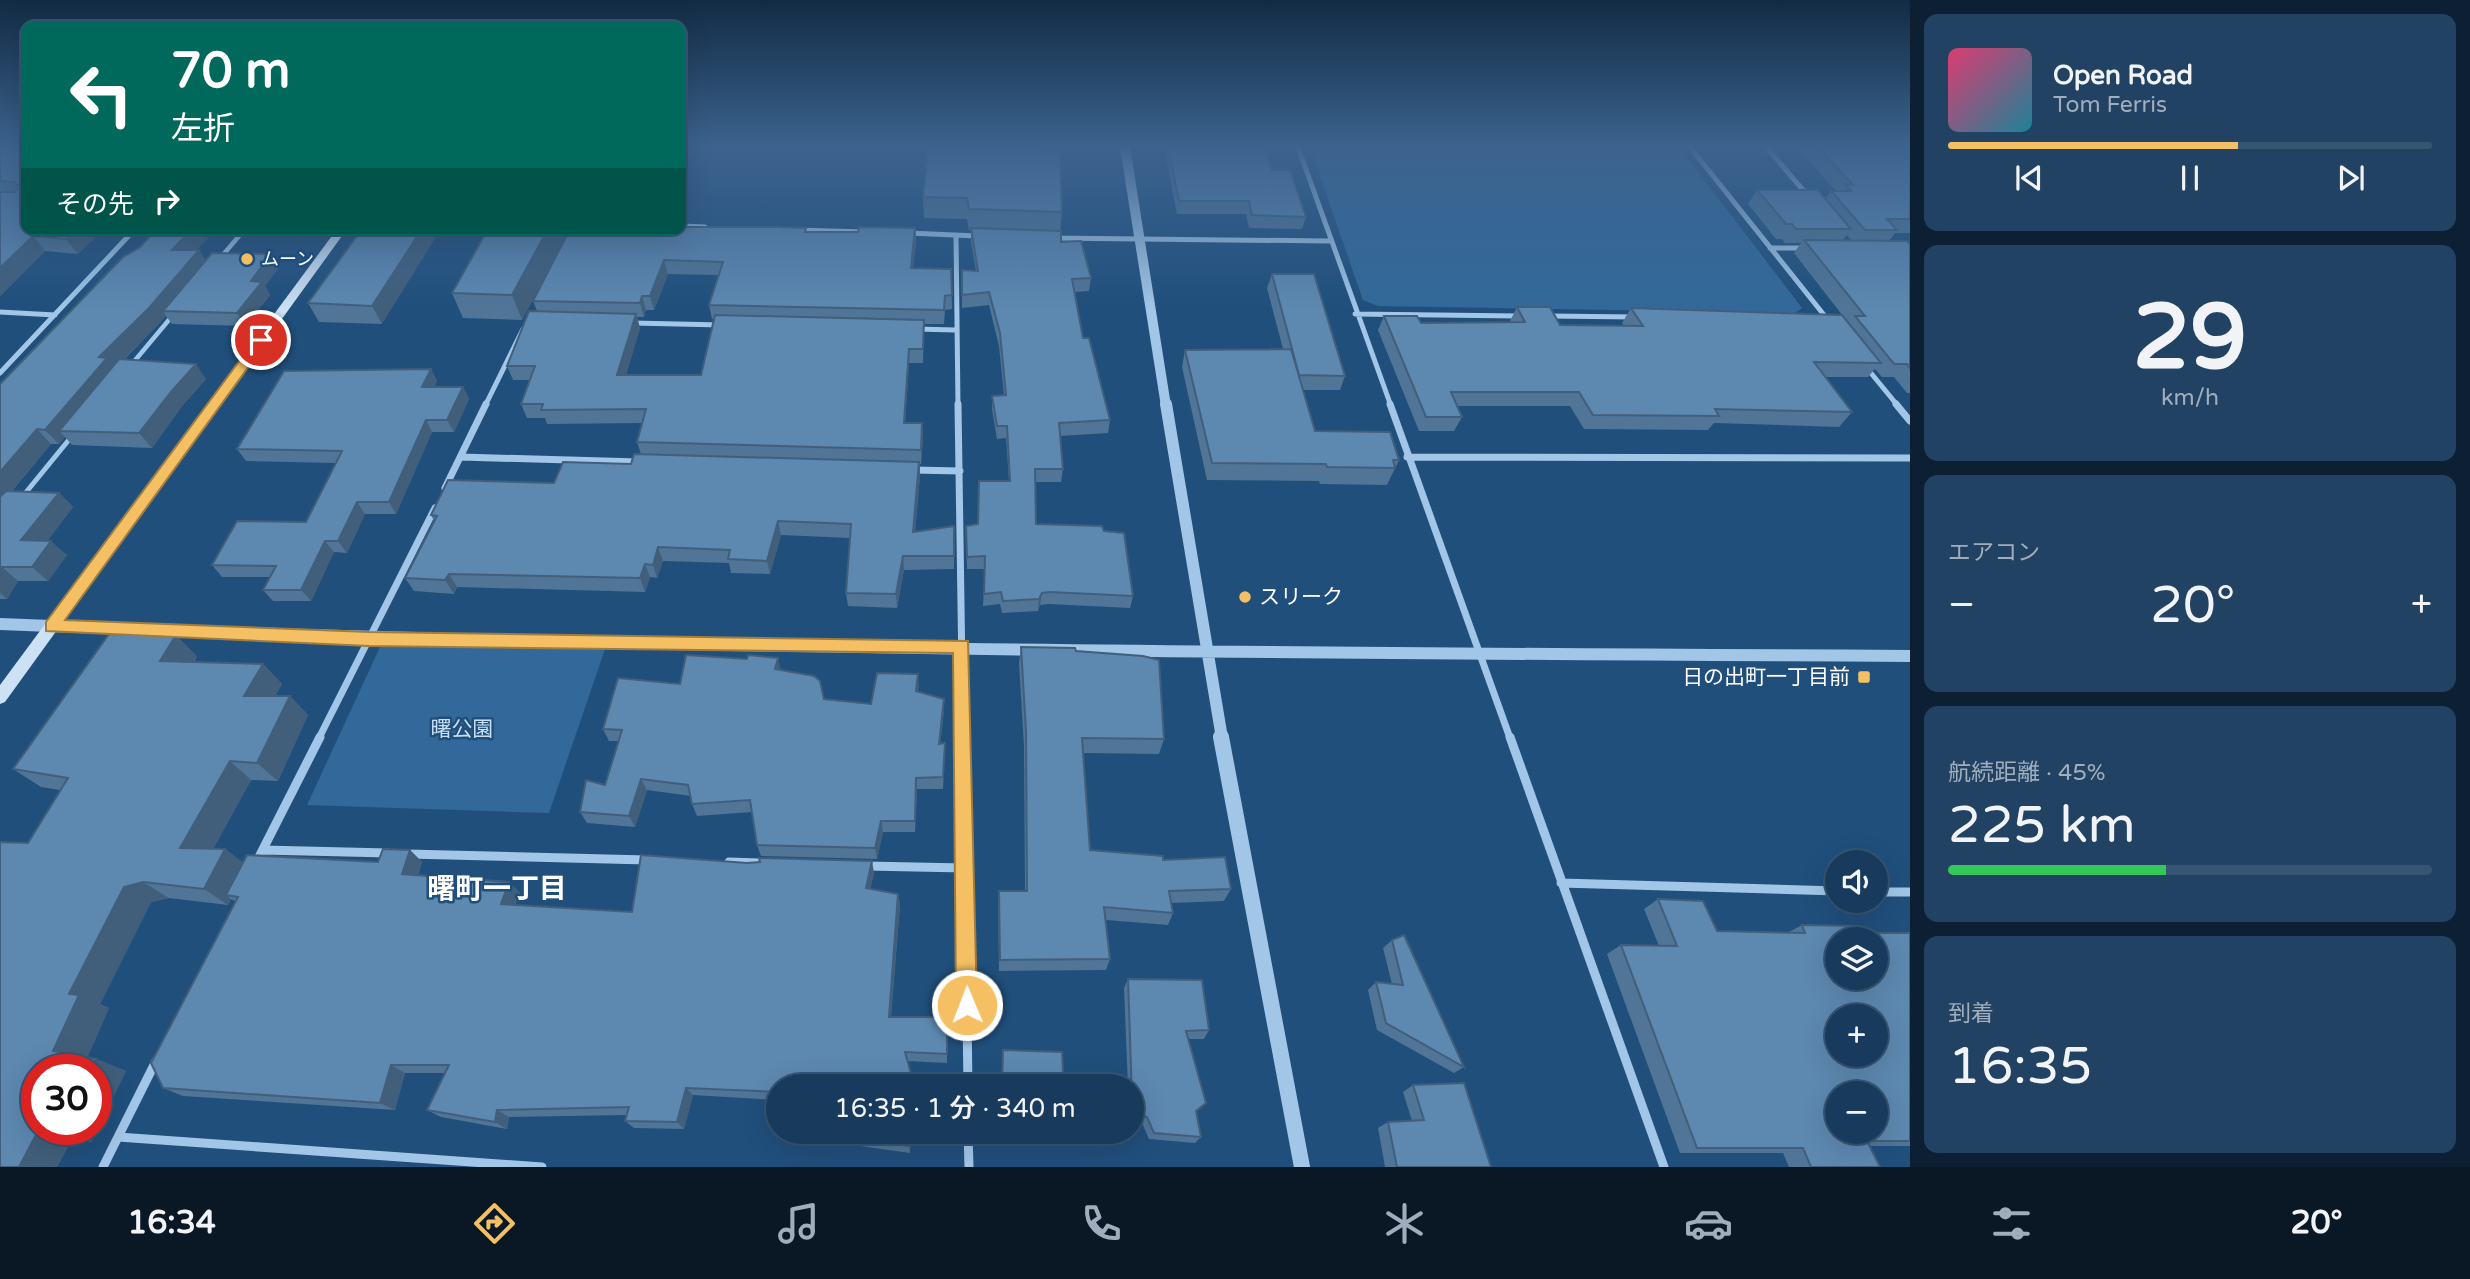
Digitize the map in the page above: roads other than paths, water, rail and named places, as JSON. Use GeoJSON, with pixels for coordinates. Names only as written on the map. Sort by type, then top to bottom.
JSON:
{"type":"FeatureCollection","features":[{"type":"Feature","properties":{"kind":"main road"},"geometry":{"type":"LineString","coordinates":[[0,697],[338,235]]}},
{"type":"Feature","properties":{"kind":"street"},"geometry":{"type":"LineString","coordinates":[[1133,201],[1205,650],[1302,1167]]}},
{"type":"Feature","properties":{"kind":"street"},"geometry":{"type":"LineString","coordinates":[[1316,201],[1664,1167]]}},
{"type":"Feature","properties":{"kind":"street"},"geometry":{"type":"LineString","coordinates":[[1733,201],[1835,328]]}},
{"type":"Feature","properties":{"kind":"street"},"geometry":{"type":"LineString","coordinates":[[1812,201],[1818,208]]}},
{"type":"Feature","properties":{"kind":"street"},"geometry":{"type":"LineString","coordinates":[[686,226],[708,227]]}},
{"type":"Feature","properties":{"kind":"street"},"geometry":{"type":"LineString","coordinates":[[791,230],[874,232]]}},
{"type":"Feature","properties":{"kind":"street"},"geometry":{"type":"LineString","coordinates":[[901,233],[982,236]]}},
{"type":"Feature","properties":{"kind":"street"},"geometry":{"type":"LineString","coordinates":[[0,373],[129,235]]}},
{"type":"Feature","properties":{"kind":"street"},"geometry":{"type":"LineString","coordinates":[[956,235],[955,330],[960,471],[968,1074]]}},
{"type":"Feature","properties":{"kind":"street"},"geometry":{"type":"LineString","coordinates":[[1047,238],[1329,241]]}},
{"type":"Feature","properties":{"kind":"street"},"geometry":{"type":"LineString","coordinates":[[1770,248],[1811,248]]}},
{"type":"Feature","properties":{"kind":"street"},"geometry":{"type":"LineString","coordinates":[[0,312],[55,314]]}},
{"type":"Feature","properties":{"kind":"street"},"geometry":{"type":"LineString","coordinates":[[1355,314],[1522,316]]}},
{"type":"Feature","properties":{"kind":"street"},"geometry":{"type":"LineString","coordinates":[[1535,316],[1646,317]]}},
{"type":"Feature","properties":{"kind":"street"},"geometry":{"type":"LineString","coordinates":[[1813,318],[1826,318]]}},
{"type":"Feature","properties":{"kind":"street"},"geometry":{"type":"LineString","coordinates":[[250,875],[461,457],[527,320]]}},
{"type":"Feature","properties":{"kind":"street"},"geometry":{"type":"LineString","coordinates":[[623,323],[734,325]]}},
{"type":"Feature","properties":{"kind":"street"},"geometry":{"type":"LineString","coordinates":[[913,329],[955,330]]}},
{"type":"Feature","properties":{"kind":"street"},"geometry":{"type":"LineString","coordinates":[[1860,359],[1910,421]]}},
{"type":"Feature","properties":{"kind":"street"},"geometry":{"type":"LineString","coordinates":[[461,457],[655,463]]}},
{"type":"Feature","properties":{"kind":"street"},"geometry":{"type":"LineString","coordinates":[[1407,457],[1910,458]]}},
{"type":"Feature","properties":{"kind":"street"},"geometry":{"type":"LineString","coordinates":[[904,469],[960,471]]}},
{"type":"Feature","properties":{"kind":"street"},"geometry":{"type":"LineString","coordinates":[[0,624],[369,639],[1478,654],[1910,656]]}},
{"type":"Feature","properties":{"kind":"street"},"geometry":{"type":"LineString","coordinates":[[263,850],[662,860]]}},
{"type":"Feature","properties":{"kind":"street"},"geometry":{"type":"LineString","coordinates":[[717,862],[772,863]]}},
{"type":"Feature","properties":{"kind":"street"},"geometry":{"type":"LineString","coordinates":[[855,866],[965,868]]}},
{"type":"Feature","properties":{"kind":"street"},"geometry":{"type":"LineString","coordinates":[[1561,883],[1825,891]]}},
{"type":"Feature","properties":{"kind":"street"},"geometry":{"type":"LineString","coordinates":[[1888,891],[1910,892]]}},
{"type":"Feature","properties":{"kind":"street"},"geometry":{"type":"LineString","coordinates":[[103,1167],[162,1050]]}},
{"type":"Feature","properties":{"kind":"street"},"geometry":{"type":"LineString","coordinates":[[118,1137],[542,1167]]}},
{"type":"Feature","properties":{"kind":"street"},"geometry":{"type":"LineString","coordinates":[[968,1144],[969,1167]]}},
{"type":"Feature","properties":{"kind":"lane"},"geometry":{"type":"LineString","coordinates":[[218,261],[239,235]]}},
{"type":"Feature","properties":{"kind":"lane"},"geometry":{"type":"LineString","coordinates":[[131,366],[175,313]]}},
{"type":"Feature","properties":{"kind":"lane"},"geometry":{"type":"LineString","coordinates":[[18,502],[79,429]]}},
{"type":"Feature","properties":{"kind":"place","name":"ムーン"},"geometry":{"type":"Point","coordinates":[247,259]}},
{"type":"Feature","properties":{"kind":"place","name":"スリーク"},"geometry":{"type":"Point","coordinates":[1245,597]}},
{"type":"Feature","properties":{"kind":"place","name":"日の出町一丁目前"},"geometry":{"type":"Point","coordinates":[1864,677]}},
{"type":"Feature","properties":{"kind":"district","name":"曙町一丁目"},"geometry":{"type":"Point","coordinates":[497,889]}},
{"type":"Feature","properties":{"kind":"park label","name":"曙公園"},"geometry":{"type":"Point","coordinates":[462,729]}}]}
